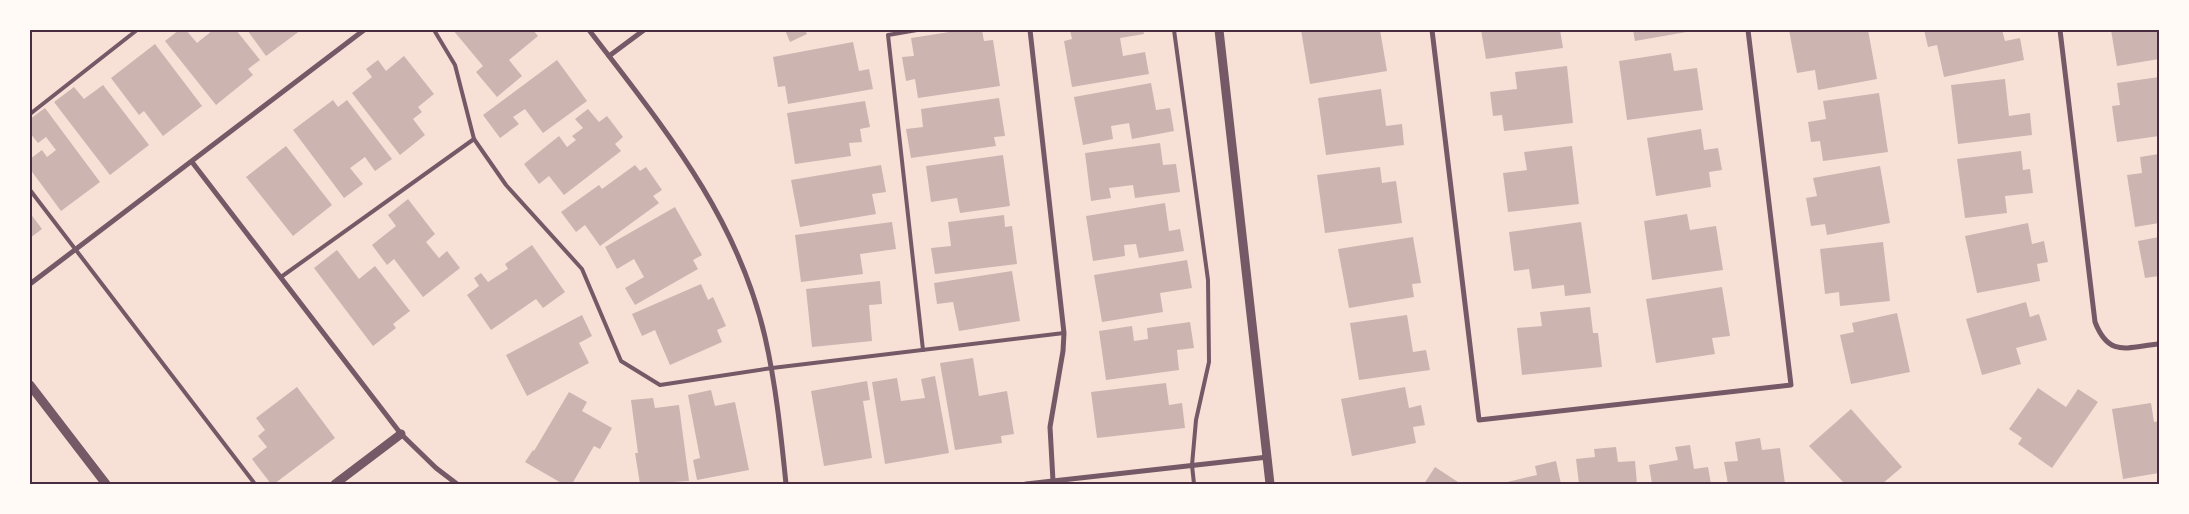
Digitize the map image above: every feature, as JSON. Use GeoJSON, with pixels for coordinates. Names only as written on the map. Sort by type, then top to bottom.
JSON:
{"type":"FeatureCollection","features":[{"type":"Feature","properties":{"kind":"street"},"geometry":{"type":"LineString","coordinates":[[30,284],[364,30]]}},
{"type":"Feature","properties":{"kind":"street"},"geometry":{"type":"LineString","coordinates":[[589,30],[687,159],[720,215],[748,282],[765,336],[772,368],[786,484]]}},
{"type":"Feature","properties":{"kind":"street"},"geometry":{"type":"LineString","coordinates":[[609,56],[644,30]]}},
{"type":"Feature","properties":{"kind":"street"},"geometry":{"type":"LineString","coordinates":[[1030,30],[1064,333],[1062,360],[1050,427],[1053,481]]}},
{"type":"Feature","properties":{"kind":"street"},"geometry":{"type":"LineString","coordinates":[[1218,30],[1270,484]]}},
{"type":"Feature","properties":{"kind":"street"},"geometry":{"type":"LineString","coordinates":[[1432,30],[1479,420],[1791,385],[1748,30]]}},
{"type":"Feature","properties":{"kind":"street"},"geometry":{"type":"LineString","coordinates":[[2060,30],[2095,322],[2104,340],[2120,348],[2159,344]]}},
{"type":"Feature","properties":{"kind":"street"},"geometry":{"type":"LineString","coordinates":[[192,162],[401,434],[436,468],[457,484]]}},
{"type":"Feature","properties":{"kind":"street"},"geometry":{"type":"LineString","coordinates":[[30,384],[106,484]]}},
{"type":"Feature","properties":{"kind":"street"},"geometry":{"type":"LineString","coordinates":[[335,484],[401,434]]}},
{"type":"Feature","properties":{"kind":"street"},"geometry":{"type":"LineString","coordinates":[[1026,484],[1268,457]]}},
{"type":"Feature","properties":{"kind":"lane"},"geometry":{"type":"LineString","coordinates":[[30,114],[137,30]]}},
{"type":"Feature","properties":{"kind":"lane"},"geometry":{"type":"LineString","coordinates":[[434,30],[455,65],[474,138],[506,185],[582,269],[621,361],[660,384],[772,368],[1064,333]]}},
{"type":"Feature","properties":{"kind":"lane"},"geometry":{"type":"LineString","coordinates":[[917,30],[888,35],[923,350]]}},
{"type":"Feature","properties":{"kind":"lane"},"geometry":{"type":"LineString","coordinates":[[1174,30],[1208,280],[1210,362],[1196,420],[1192,465],[1194,484]]}},
{"type":"Feature","properties":{"kind":"lane"},"geometry":{"type":"LineString","coordinates":[[281,278],[474,138]]}},
{"type":"Feature","properties":{"kind":"lane"},"geometry":{"type":"LineString","coordinates":[[30,190],[255,484]]}},
{"type":"Feature","properties":{"kind":"building"},"geometry":{"type":"Polygon","coordinates":[[[179,30],[186,30],[197,43],[213,30],[236,30],[260,60],[248,69],[253,75],[216,105],[165,41],[179,30]]]}},
{"type":"Feature","properties":{"kind":"building"},"geometry":{"type":"Polygon","coordinates":[[[247,30],[301,30],[266,56],[247,30]]]}},
{"type":"Feature","properties":{"kind":"building"},"geometry":{"type":"Polygon","coordinates":[[[453,30],[533,30],[538,36],[509,60],[522,76],[497,97],[476,72],[483,66],[453,30]]]}},
{"type":"Feature","properties":{"kind":"building"},"geometry":{"type":"Polygon","coordinates":[[[785,30],[805,30],[807,34],[790,42],[785,30]]]}},
{"type":"Feature","properties":{"kind":"building"},"geometry":{"type":"Polygon","coordinates":[[[962,30],[982,30],[984,41],[993,40],[1000,86],[918,98],[915,79],[906,81],[902,57],[914,56],[911,38],[962,30]]]}},
{"type":"Feature","properties":{"kind":"building"},"geometry":{"type":"Polygon","coordinates":[[[1070,30],[1143,30],[1144,34],[1120,38],[1123,56],[1145,52],[1149,74],[1072,87],[1064,41],[1072,39],[1070,30]]]}},
{"type":"Feature","properties":{"kind":"building"},"geometry":{"type":"Polygon","coordinates":[[[1301,30],[1380,30],[1387,71],[1310,84],[1301,30]]]}},
{"type":"Feature","properties":{"kind":"building"},"geometry":{"type":"Polygon","coordinates":[[[1481,30],[1560,30],[1563,48],[1486,59],[1481,30]]]}},
{"type":"Feature","properties":{"kind":"building"},"geometry":{"type":"Polygon","coordinates":[[[1633,30],[1692,30],[1692,31],[1635,41],[1633,30]]]}},
{"type":"Feature","properties":{"kind":"building"},"geometry":{"type":"Polygon","coordinates":[[[1789,30],[1868,30],[1877,79],[1818,90],[1815,70],[1797,73],[1789,30]]]}},
{"type":"Feature","properties":{"kind":"building"},"geometry":{"type":"Polygon","coordinates":[[[1924,30],[2002,30],[2005,41],[2020,38],[2024,60],[1944,77],[1937,45],[1928,47],[1924,30]]]}},
{"type":"Feature","properties":{"kind":"building"},"geometry":{"type":"Polygon","coordinates":[[[2111,30],[2159,30],[2159,59],[2117,66],[2111,30]]]}},
{"type":"Feature","properties":{"kind":"building"},"geometry":{"type":"Polygon","coordinates":[[[853,42],[859,71],[869,69],[873,89],[788,104],[785,86],[778,87],[773,57],[853,42]]]}},
{"type":"Feature","properties":{"kind":"building"},"geometry":{"type":"Polygon","coordinates":[[[155,44],[202,106],[163,136],[144,111],[139,115],[111,78],[155,44]]]}},
{"type":"Feature","properties":{"kind":"building"},"geometry":{"type":"Polygon","coordinates":[[[1671,53],[1674,71],[1697,68],[1703,110],[1627,120],[1619,61],[1671,53]]]}},
{"type":"Feature","properties":{"kind":"building"},"geometry":{"type":"Polygon","coordinates":[[[404,56],[434,94],[418,107],[422,112],[413,119],[425,135],[400,155],[352,93],[372,77],[366,69],[378,60],[386,71],[404,56]]]}},
{"type":"Feature","properties":{"kind":"building"},"geometry":{"type":"Polygon","coordinates":[[[557,60],[587,101],[543,133],[525,109],[513,117],[519,124],[500,138],[483,115],[557,60]]]}},
{"type":"Feature","properties":{"kind":"building"},"geometry":{"type":"Polygon","coordinates":[[[1567,66],[1573,123],[1504,131],[1502,115],[1493,116],[1490,92],[1517,89],[1515,72],[1567,66]]]}},
{"type":"Feature","properties":{"kind":"building"},"geometry":{"type":"Polygon","coordinates":[[[2159,77],[2159,136],[2117,142],[2112,106],[2120,105],[2117,83],[2159,77]]]}},
{"type":"Feature","properties":{"kind":"building"},"geometry":{"type":"Polygon","coordinates":[[[2005,79],[2009,116],[2030,113],[2032,135],[1958,144],[1951,85],[2005,79]]]}},
{"type":"Feature","properties":{"kind":"building"},"geometry":{"type":"Polygon","coordinates":[[[1151,83],[1156,110],[1170,108],[1174,131],[1132,139],[1129,123],[1111,126],[1113,139],[1083,145],[1074,97],[1151,83]]]}},
{"type":"Feature","properties":{"kind":"building"},"geometry":{"type":"Polygon","coordinates":[[[103,85],[149,145],[110,175],[54,102],[74,87],[84,99],[103,85]]]}},
{"type":"Feature","properties":{"kind":"building"},"geometry":{"type":"Polygon","coordinates":[[[1381,89],[1386,126],[1402,124],[1404,145],[1326,155],[1318,98],[1381,89]]]}},
{"type":"Feature","properties":{"kind":"building"},"geometry":{"type":"Polygon","coordinates":[[[1879,93],[1888,152],[1823,161],[1820,141],[1811,142],[1808,122],[1826,119],[1823,101],[1879,93]]]}},
{"type":"Feature","properties":{"kind":"building"},"geometry":{"type":"Polygon","coordinates":[[[999,98],[1005,136],[994,137],[996,146],[911,158],[906,129],[923,127],[921,109],[999,98]]]}},
{"type":"Feature","properties":{"kind":"building"},"geometry":{"type":"Polygon","coordinates":[[[333,100],[338,107],[347,100],[392,159],[375,171],[365,157],[350,168],[363,184],[344,198],[293,130],[333,100]]]}},
{"type":"Feature","properties":{"kind":"building"},"geometry":{"type":"Polygon","coordinates":[[[865,101],[870,127],[860,129],[862,142],[849,143],[851,156],[795,164],[787,113],[865,101]]]}},
{"type":"Feature","properties":{"kind":"building"},"geometry":{"type":"Polygon","coordinates":[[[45,108],[100,182],[61,211],[30,169],[30,159],[42,150],[47,157],[56,150],[46,137],[38,143],[30,133],[30,119],[45,108]]]}},
{"type":"Feature","properties":{"kind":"building"},"geometry":{"type":"Polygon","coordinates":[[[588,109],[599,122],[607,116],[623,137],[615,144],[621,151],[564,195],[549,176],[539,184],[524,164],[559,136],[567,147],[576,140],[572,136],[583,128],[575,119],[588,109]]]}},
{"type":"Feature","properties":{"kind":"building"},"geometry":{"type":"Polygon","coordinates":[[[1701,129],[1704,150],[1718,148],[1722,170],[1709,172],[1711,187],[1656,196],[1647,138],[1701,129]]]}},
{"type":"Feature","properties":{"kind":"building"},"geometry":{"type":"Polygon","coordinates":[[[1160,143],[1163,165],[1176,164],[1180,192],[1135,198],[1133,185],[1109,188],[1111,198],[1091,201],[1085,153],[1160,143]]]}},
{"type":"Feature","properties":{"kind":"building"},"geometry":{"type":"Polygon","coordinates":[[[286,146],[332,205],[293,236],[246,177],[286,146]]]}},
{"type":"Feature","properties":{"kind":"building"},"geometry":{"type":"Polygon","coordinates":[[[1572,146],[1579,204],[1508,212],[1503,173],[1527,170],[1524,152],[1572,146]]]}},
{"type":"Feature","properties":{"kind":"building"},"geometry":{"type":"Polygon","coordinates":[[[2021,151],[2023,170],[2030,169],[2033,193],[2005,196],[2007,213],[1965,218],[1957,159],[2021,151]]]}},
{"type":"Feature","properties":{"kind":"building"},"geometry":{"type":"Polygon","coordinates":[[[2159,154],[2159,223],[2135,227],[2127,175],[2142,173],[2140,157],[2159,154]]]}},
{"type":"Feature","properties":{"kind":"building"},"geometry":{"type":"Polygon","coordinates":[[[1003,155],[1010,206],[960,213],[957,198],[931,202],[926,166],[1003,155]]]}},
{"type":"Feature","properties":{"kind":"building"},"geometry":{"type":"Polygon","coordinates":[[[635,165],[640,171],[646,167],[662,190],[653,196],[659,203],[600,246],[585,225],[576,232],[561,212],[599,185],[602,189],[635,165]]]}},
{"type":"Feature","properties":{"kind":"building"},"geometry":{"type":"Polygon","coordinates":[[[881,165],[886,192],[872,194],[876,214],[800,227],[791,180],[881,165]]]}},
{"type":"Feature","properties":{"kind":"building"},"geometry":{"type":"Polygon","coordinates":[[[1880,166],[1890,223],[1827,235],[1825,224],[1811,226],[1806,198],[1817,196],[1813,178],[1880,166]]]}},
{"type":"Feature","properties":{"kind":"building"},"geometry":{"type":"Polygon","coordinates":[[[1380,167],[1382,183],[1396,181],[1402,223],[1325,233],[1317,175],[1380,167]]]}},
{"type":"Feature","properties":{"kind":"building"},"geometry":{"type":"Polygon","coordinates":[[[408,199],[435,234],[426,242],[439,258],[447,251],[460,268],[423,297],[394,259],[387,265],[372,245],[396,226],[388,215],[408,199]]]}},
{"type":"Feature","properties":{"kind":"building"},"geometry":{"type":"Polygon","coordinates":[[[1165,203],[1169,231],[1180,229],[1184,251],[1139,258],[1136,244],[1124,245],[1125,256],[1093,261],[1086,216],[1165,203]]]}},
{"type":"Feature","properties":{"kind":"building"},"geometry":{"type":"Polygon","coordinates":[[[675,207],[702,255],[693,260],[698,269],[635,305],[625,288],[644,277],[634,259],[617,269],[605,247],[675,207]]]}},
{"type":"Feature","properties":{"kind":"building"},"geometry":{"type":"Polygon","coordinates":[[[30,213],[42,229],[30,238],[30,213]]]}},
{"type":"Feature","properties":{"kind":"building"},"geometry":{"type":"Polygon","coordinates":[[[1687,214],[1690,230],[1716,226],[1723,270],[1652,280],[1644,221],[1687,214]]]}},
{"type":"Feature","properties":{"kind":"building"},"geometry":{"type":"Polygon","coordinates":[[[1004,215],[1005,227],[1012,226],[1017,264],[935,274],[931,248],[951,246],[948,222],[1004,215]]]}},
{"type":"Feature","properties":{"kind":"building"},"geometry":{"type":"Polygon","coordinates":[[[892,222],[896,249],[860,254],[863,274],[801,282],[795,235],[892,222]]]}},
{"type":"Feature","properties":{"kind":"building"},"geometry":{"type":"Polygon","coordinates":[[[1581,222],[1591,293],[1565,296],[1564,285],[1532,289],[1529,269],[1514,271],[1509,232],[1581,222]]]}},
{"type":"Feature","properties":{"kind":"building"},"geometry":{"type":"Polygon","coordinates":[[[2028,223],[2032,244],[2044,241],[2048,262],[2037,264],[2040,281],[1977,293],[1965,236],[2028,223]]]}},
{"type":"Feature","properties":{"kind":"building"},"geometry":{"type":"Polygon","coordinates":[[[1413,237],[1421,283],[1412,284],[1414,297],[1349,308],[1338,249],[1413,237]]]}},
{"type":"Feature","properties":{"kind":"building"},"geometry":{"type":"Polygon","coordinates":[[[2159,237],[2159,276],[2145,278],[2138,241],[2159,237]]]}},
{"type":"Feature","properties":{"kind":"building"},"geometry":{"type":"Polygon","coordinates":[[[1883,242],[1890,301],[1840,306],[1839,292],[1825,294],[1820,249],[1883,242]]]}},
{"type":"Feature","properties":{"kind":"building"},"geometry":{"type":"Polygon","coordinates":[[[532,245],[565,292],[543,308],[536,299],[491,330],[467,295],[479,286],[474,278],[481,273],[488,282],[508,269],[505,264],[532,245]]]}},
{"type":"Feature","properties":{"kind":"building"},"geometry":{"type":"Polygon","coordinates":[[[337,250],[359,279],[375,266],[410,311],[393,324],[396,328],[373,346],[314,268],[337,250]]]}},
{"type":"Feature","properties":{"kind":"building"},"geometry":{"type":"Polygon","coordinates":[[[1187,260],[1192,288],[1160,293],[1163,312],[1102,322],[1094,275],[1187,260]]]}},
{"type":"Feature","properties":{"kind":"building"},"geometry":{"type":"Polygon","coordinates":[[[1012,271],[1020,321],[959,331],[953,302],[937,304],[934,283],[1012,271]]]}},
{"type":"Feature","properties":{"kind":"building"},"geometry":{"type":"Polygon","coordinates":[[[880,281],[882,304],[869,305],[872,341],[812,347],[806,289],[880,281]]]}},
{"type":"Feature","properties":{"kind":"building"},"geometry":{"type":"Polygon","coordinates":[[[701,284],[708,300],[713,297],[726,326],[717,330],[722,342],[670,365],[655,330],[642,336],[632,314],[701,284]]]}},
{"type":"Feature","properties":{"kind":"building"},"geometry":{"type":"Polygon","coordinates":[[[1722,287],[1730,336],[1712,338],[1715,354],[1656,363],[1646,299],[1722,287]]]}},
{"type":"Feature","properties":{"kind":"building"},"geometry":{"type":"Polygon","coordinates":[[[2026,302],[2030,317],[2039,314],[2047,340],[2016,348],[2021,364],[1982,375],[1966,319],[2026,302]]]}},
{"type":"Feature","properties":{"kind":"building"},"geometry":{"type":"Polygon","coordinates":[[[1590,307],[1593,333],[1598,333],[1602,367],[1522,375],[1517,328],[1542,326],[1540,312],[1590,307]]]}},
{"type":"Feature","properties":{"kind":"building"},"geometry":{"type":"Polygon","coordinates":[[[1897,313],[1910,372],[1851,384],[1840,335],[1854,332],[1852,323],[1897,313]]]}},
{"type":"Feature","properties":{"kind":"building"},"geometry":{"type":"Polygon","coordinates":[[[582,315],[592,336],[579,343],[589,363],[527,396],[506,355],[582,315]]]}},
{"type":"Feature","properties":{"kind":"building"},"geometry":{"type":"Polygon","coordinates":[[[1407,315],[1413,352],[1426,350],[1430,370],[1359,380],[1350,323],[1407,315]]]}},
{"type":"Feature","properties":{"kind":"building"},"geometry":{"type":"Polygon","coordinates":[[[1190,322],[1194,348],[1177,350],[1179,370],[1106,380],[1099,331],[1132,326],[1134,341],[1148,339],[1147,328],[1190,322]]]}},
{"type":"Feature","properties":{"kind":"building"},"geometry":{"type":"Polygon","coordinates":[[[973,358],[979,396],[1007,391],[1014,434],[1001,436],[1002,443],[955,450],[940,363],[973,358]]]}},
{"type":"Feature","properties":{"kind":"building"},"geometry":{"type":"Polygon","coordinates":[[[935,376],[949,453],[885,464],[872,382],[897,378],[901,401],[925,398],[921,379],[935,376]]]}},
{"type":"Feature","properties":{"kind":"building"},"geometry":{"type":"Polygon","coordinates":[[[867,381],[870,400],[863,401],[872,458],[824,466],[811,391],[867,381]]]}},
{"type":"Feature","properties":{"kind":"building"},"geometry":{"type":"Polygon","coordinates":[[[1166,383],[1169,405],[1182,403],[1185,428],[1097,438],[1091,392],[1166,383]]]}},
{"type":"Feature","properties":{"kind":"building"},"geometry":{"type":"Polygon","coordinates":[[[297,387],[335,438],[274,484],[271,484],[252,459],[267,447],[258,436],[265,430],[256,418],[297,387]]]}},
{"type":"Feature","properties":{"kind":"building"},"geometry":{"type":"Polygon","coordinates":[[[1405,387],[1409,408],[1421,405],[1425,425],[1413,427],[1416,443],[1352,456],[1341,399],[1405,387]]]}},
{"type":"Feature","properties":{"kind":"building"},"geometry":{"type":"Polygon","coordinates":[[[2038,388],[2066,407],[2078,389],[2098,402],[2052,468],[2018,444],[2022,438],[2009,429],[2038,388]]]}},
{"type":"Feature","properties":{"kind":"building"},"geometry":{"type":"Polygon","coordinates":[[[711,390],[715,406],[735,402],[749,470],[697,480],[693,460],[700,458],[688,395],[711,390]]]}},
{"type":"Feature","properties":{"kind":"building"},"geometry":{"type":"Polygon","coordinates":[[[569,392],[587,402],[582,411],[612,428],[600,449],[594,446],[572,484],[563,484],[525,462],[534,451],[569,392]]]}},
{"type":"Feature","properties":{"kind":"building"},"geometry":{"type":"Polygon","coordinates":[[[653,398],[655,408],[679,405],[689,481],[640,484],[635,453],[638,453],[631,400],[653,398]]]}},
{"type":"Feature","properties":{"kind":"building"},"geometry":{"type":"Polygon","coordinates":[[[2151,403],[2154,422],[2159,421],[2159,473],[2123,479],[2112,409],[2151,403]]]}},
{"type":"Feature","properties":{"kind":"building"},"geometry":{"type":"Polygon","coordinates":[[[1851,409],[1902,467],[1882,484],[1845,484],[1809,446],[1851,409]]]}},
{"type":"Feature","properties":{"kind":"building"},"geometry":{"type":"Polygon","coordinates":[[[1760,438],[1762,450],[1780,448],[1785,484],[1728,484],[1724,462],[1738,461],[1735,442],[1760,438]]]}},
{"type":"Feature","properties":{"kind":"building"},"geometry":{"type":"Polygon","coordinates":[[[1690,445],[1694,469],[1708,467],[1711,484],[1652,484],[1649,465],[1678,460],[1675,447],[1690,445]]]}},
{"type":"Feature","properties":{"kind":"building"},"geometry":{"type":"Polygon","coordinates":[[[1616,447],[1618,462],[1635,461],[1637,484],[1579,484],[1576,459],[1595,457],[1594,449],[1616,447]]]}},
{"type":"Feature","properties":{"kind":"building"},"geometry":{"type":"Polygon","coordinates":[[[1556,461],[1561,484],[1499,484],[1537,475],[1535,466],[1556,461]]]}},
{"type":"Feature","properties":{"kind":"building"},"geometry":{"type":"Polygon","coordinates":[[[1435,467],[1461,484],[1424,484],[1435,467]]]}}]}
